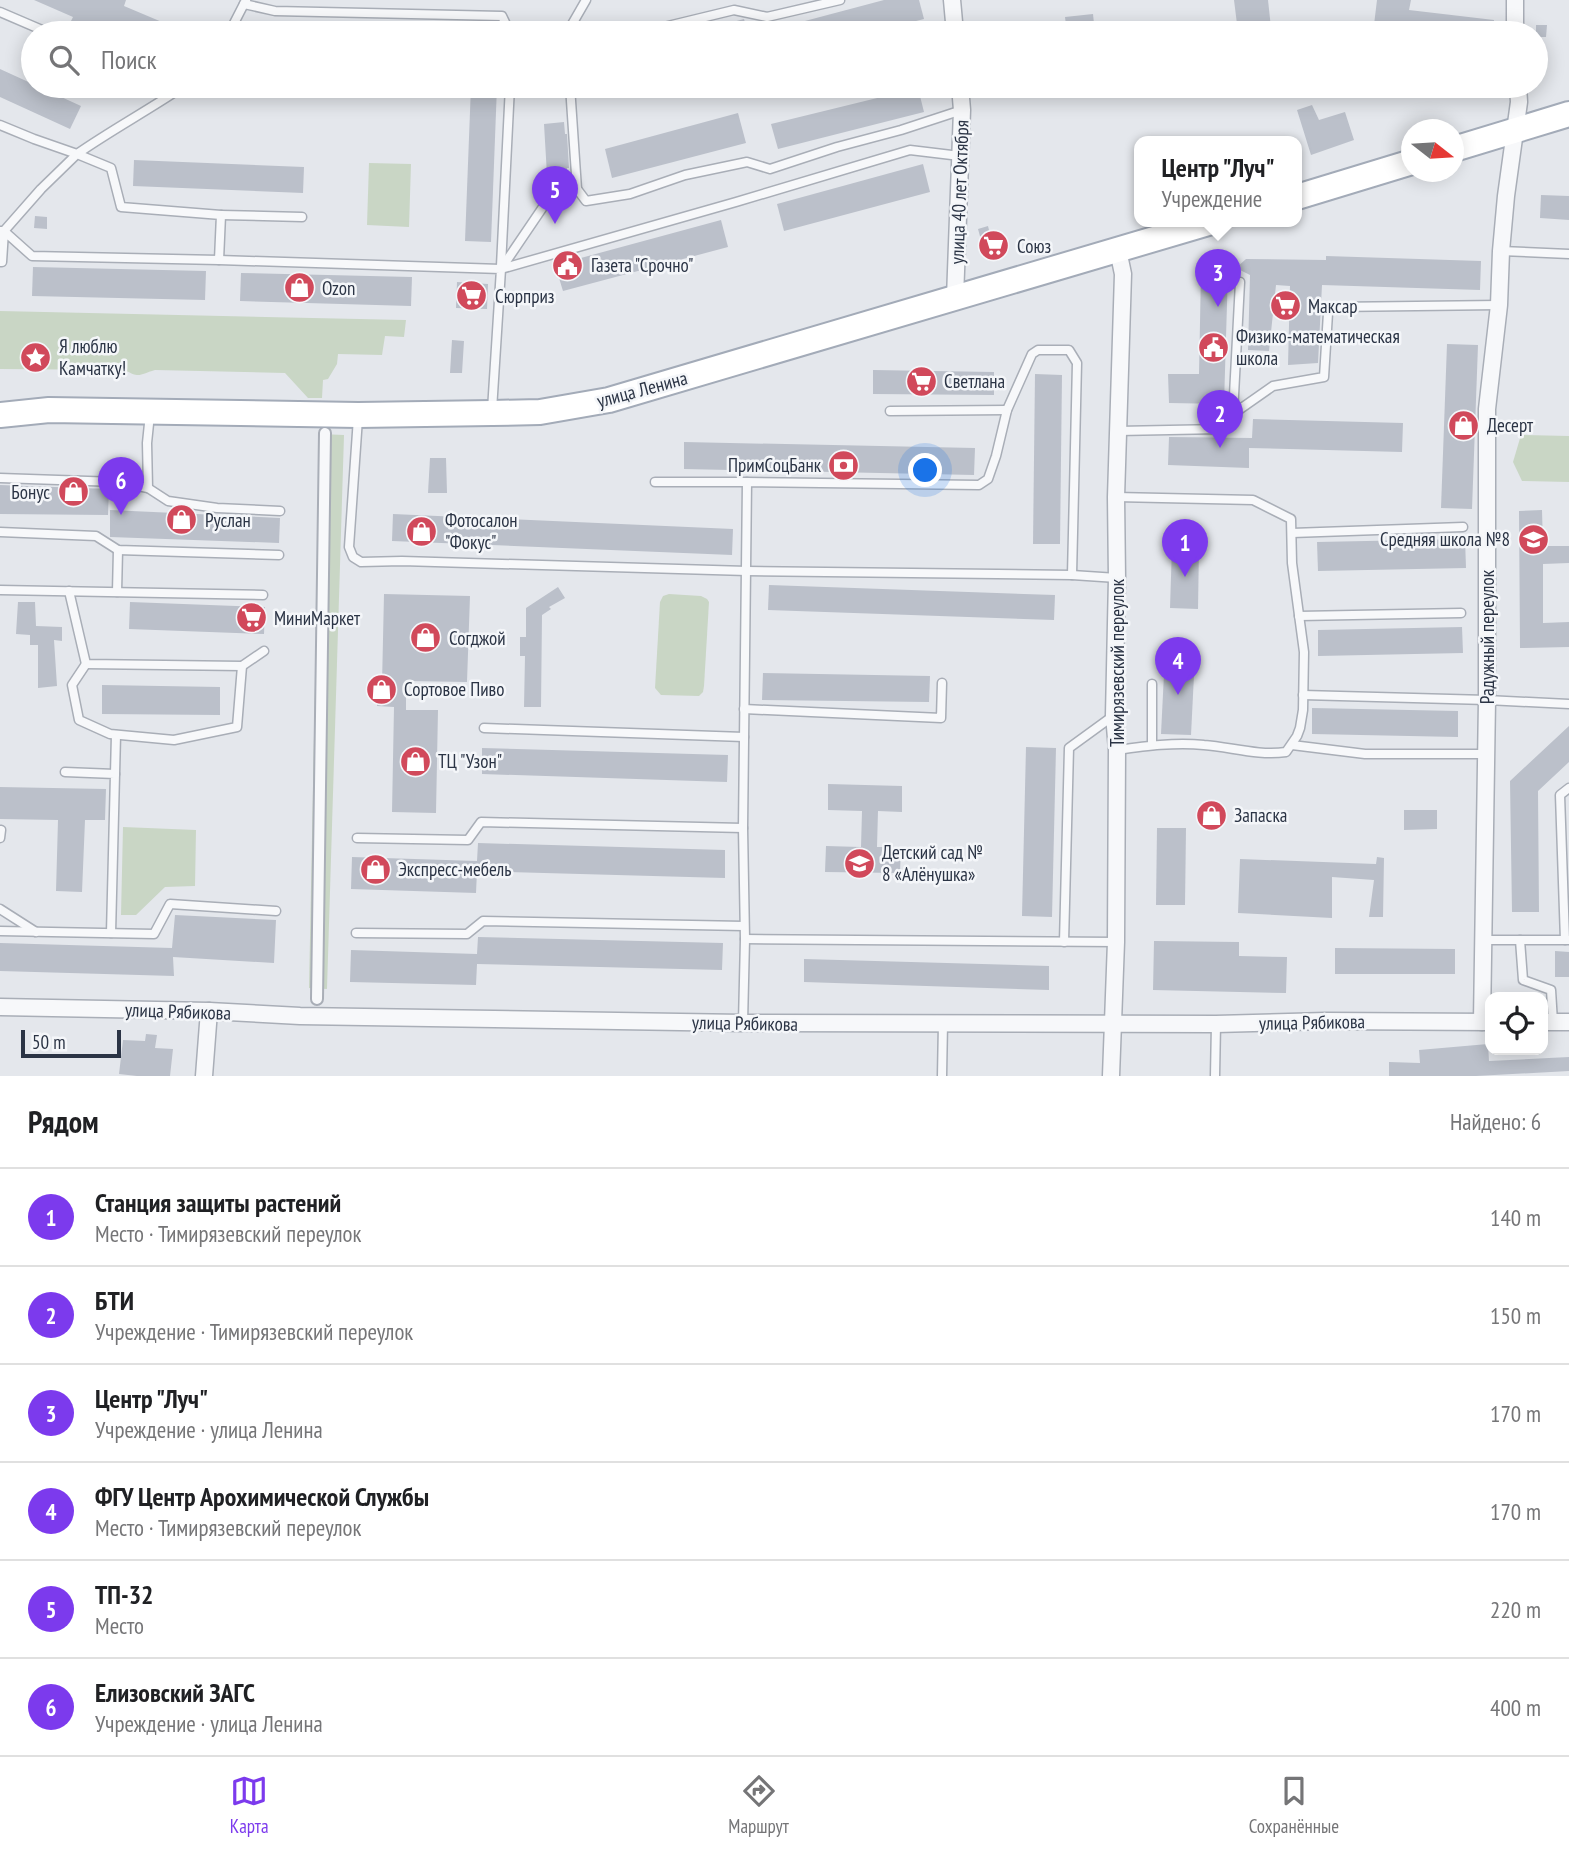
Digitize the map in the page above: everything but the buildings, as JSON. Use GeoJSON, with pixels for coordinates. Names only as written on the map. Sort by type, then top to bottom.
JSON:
{"type":"FeatureCollection","features":[{"type":"Feature","properties":{"kind":"main road"},"geometry":{"type":"LineString","coordinates":[[1464,146],[1569,114]]}},
{"type":"Feature","properties":{"kind":"main road"},"geometry":{"type":"LineString","coordinates":[[1302,195],[1401,165]]}},
{"type":"Feature","properties":{"kind":"main road","name":"улица Ленина"},"geometry":{"type":"LineString","coordinates":[[0,415],[49,410],[358,415],[540,412],[609,400],[1195,227]]}},
{"type":"Feature","properties":{"kind":"main road","name":"улица Ленина"},"geometry":{"type":"LineString","coordinates":[[0,404],[49,410]]}},
{"type":"Feature","properties":{"kind":"street"},"geometry":{"type":"LineString","coordinates":[[952,0],[954,21]]}},
{"type":"Feature","properties":{"kind":"street"},"geometry":{"type":"LineString","coordinates":[[1515,0],[1515,21]]}},
{"type":"Feature","properties":{"kind":"street","name":"улица 40 лет Октября"},"geometry":{"type":"LineString","coordinates":[[955,298],[961,98]]}},
{"type":"Feature","properties":{"kind":"street","name":"Радужный переулок"},"geometry":{"type":"LineString","coordinates":[[1485,995],[1483,940],[1488,699],[1487,409],[1499,305],[1501,251],[1519,98]]}},
{"type":"Feature","properties":{"kind":"street","name":"Тимирязевский переулок"},"geometry":{"type":"LineString","coordinates":[[1111,1076],[1116,942],[1116,497],[1123,274],[1118,250]]}},
{"type":"Feature","properties":{"kind":"street"},"geometry":{"type":"LineString","coordinates":[[317,999],[325,433]]}},
{"type":"Feature","properties":{"kind":"street","name":"улица Рябикова"},"geometry":{"type":"LineString","coordinates":[[0,1007],[300,1016],[743,1023],[1485,1022]]}},
{"type":"Feature","properties":{"kind":"street"},"geometry":{"type":"LineString","coordinates":[[204,1076],[209,1012]]}},
{"type":"Feature","properties":{"kind":"lane"},"geometry":{"type":"LineString","coordinates":[[574,21],[586,0]]}},
{"type":"Feature","properties":{"kind":"lane"},"geometry":{"type":"LineString","coordinates":[[689,21],[734,10],[767,17],[840,0]]}},
{"type":"Feature","properties":{"kind":"lane"},"geometry":{"type":"LineString","coordinates":[[235,21],[245,2],[275,11],[502,16],[504,21]]}},
{"type":"Feature","properties":{"kind":"lane"},"geometry":{"type":"LineString","coordinates":[[0,12],[21,21]]}},
{"type":"Feature","properties":{"kind":"lane"},"geometry":{"type":"LineString","coordinates":[[0,262],[2,231],[41,189],[77,154],[166,98]]}},
{"type":"Feature","properties":{"kind":"lane"},"geometry":{"type":"LineString","coordinates":[[492,413],[509,98]]}},
{"type":"Feature","properties":{"kind":"lane"},"geometry":{"type":"LineString","coordinates":[[571,98],[577,189],[586,201],[630,194],[685,175],[747,162],[770,169],[962,110]]}},
{"type":"Feature","properties":{"kind":"lane"},"geometry":{"type":"LineString","coordinates":[[0,125],[111,168],[121,208],[302,217]]}},
{"type":"Feature","properties":{"kind":"lane"},"geometry":{"type":"LineString","coordinates":[[2,231],[32,256],[501,269],[909,150],[960,156]]}},
{"type":"Feature","properties":{"kind":"lane"},"geometry":{"type":"LineString","coordinates":[[501,269],[543,207],[577,189]]}},
{"type":"Feature","properties":{"kind":"lane"},"geometry":{"type":"LineString","coordinates":[[219,260],[221,215]]}},
{"type":"Feature","properties":{"kind":"lane"},"geometry":{"type":"LineString","coordinates":[[1501,251],[1569,254]]}},
{"type":"Feature","properties":{"kind":"lane"},"geometry":{"type":"LineString","coordinates":[[1233,414],[1240,282]]}},
{"type":"Feature","properties":{"kind":"lane"},"geometry":{"type":"LineString","coordinates":[[1118,431],[1221,429],[1233,414],[1273,386],[1324,377],[1328,313],[1333,307],[1499,305]]}},
{"type":"Feature","properties":{"kind":"lane"},"geometry":{"type":"LineString","coordinates":[[655,482],[979,485],[988,480],[1007,410],[1032,354],[1038,350],[1069,350],[1077,363],[1072,575]]}},
{"type":"Feature","properties":{"kind":"lane"},"geometry":{"type":"LineString","coordinates":[[890,411],[1007,410]]}},
{"type":"Feature","properties":{"kind":"lane"},"geometry":{"type":"LineString","coordinates":[[148,488],[147,443],[150,411]]}},
{"type":"Feature","properties":{"kind":"lane"},"geometry":{"type":"LineString","coordinates":[[358,415],[349,547],[353,556],[362,562],[1117,578]]}},
{"type":"Feature","properties":{"kind":"lane"},"geometry":{"type":"LineString","coordinates":[[0,478],[117,482],[148,488],[168,501],[218,508],[280,511]]}},
{"type":"Feature","properties":{"kind":"lane"},"geometry":{"type":"LineString","coordinates":[[743,1023],[747,482]]}},
{"type":"Feature","properties":{"kind":"lane"},"geometry":{"type":"LineString","coordinates":[[1116,497],[1253,500],[1291,519],[1292,563],[1304,652],[1300,728],[1286,752],[1258,753],[1204,745],[1152,745],[1116,750]]}},
{"type":"Feature","properties":{"kind":"lane"},"geometry":{"type":"LineString","coordinates":[[1292,533],[1463,527]]}},
{"type":"Feature","properties":{"kind":"lane"},"geometry":{"type":"LineString","coordinates":[[0,532],[96,536],[118,550],[279,555]]}},
{"type":"Feature","properties":{"kind":"lane"},"geometry":{"type":"LineString","coordinates":[[117,592],[118,550]]}},
{"type":"Feature","properties":{"kind":"lane"},"geometry":{"type":"LineString","coordinates":[[0,590],[263,595]]}},
{"type":"Feature","properties":{"kind":"lane"},"geometry":{"type":"LineString","coordinates":[[69,591],[86,664],[72,685],[79,720],[110,734],[174,740],[237,727],[242,666]]}},
{"type":"Feature","properties":{"kind":"lane"},"geometry":{"type":"LineString","coordinates":[[1299,616],[1461,613]]}},
{"type":"Feature","properties":{"kind":"lane"},"geometry":{"type":"LineString","coordinates":[[86,664],[242,666],[264,651]]}},
{"type":"Feature","properties":{"kind":"lane"},"geometry":{"type":"LineString","coordinates":[[744,709],[941,719],[942,683]]}},
{"type":"Feature","properties":{"kind":"lane"},"geometry":{"type":"LineString","coordinates":[[1152,684],[1152,745]]}},
{"type":"Feature","properties":{"kind":"lane"},"geometry":{"type":"LineString","coordinates":[[1303,695],[1488,699],[1569,704]]}},
{"type":"Feature","properties":{"kind":"lane"},"geometry":{"type":"LineString","coordinates":[[1064,942],[1069,748],[1114,715]]}},
{"type":"Feature","properties":{"kind":"lane"},"geometry":{"type":"LineString","coordinates":[[484,728],[744,737]]}},
{"type":"Feature","properties":{"kind":"lane"},"geometry":{"type":"LineString","coordinates":[[111,933],[116,734]]}},
{"type":"Feature","properties":{"kind":"lane"},"geometry":{"type":"LineString","coordinates":[[1292,745],[1365,754],[1486,754]]}},
{"type":"Feature","properties":{"kind":"lane"},"geometry":{"type":"LineString","coordinates":[[65,772],[115,774]]}},
{"type":"Feature","properties":{"kind":"lane"},"geometry":{"type":"LineString","coordinates":[[1483,940],[1567,940],[1560,795],[1569,788]]}},
{"type":"Feature","properties":{"kind":"lane"},"geometry":{"type":"LineString","coordinates":[[358,838],[468,840],[481,822],[743,828]]}},
{"type":"Feature","properties":{"kind":"lane"},"geometry":{"type":"LineString","coordinates":[[0,838],[1,830]]}},
{"type":"Feature","properties":{"kind":"lane"},"geometry":{"type":"LineString","coordinates":[[0,932],[153,934],[170,904],[276,911]]}},
{"type":"Feature","properties":{"kind":"lane"},"geometry":{"type":"LineString","coordinates":[[0,909],[36,932]]}},
{"type":"Feature","properties":{"kind":"lane"},"geometry":{"type":"LineString","coordinates":[[356,933],[467,934],[483,921],[744,926]]}},
{"type":"Feature","properties":{"kind":"lane"},"geometry":{"type":"LineString","coordinates":[[745,939],[1116,942]]}},
{"type":"Feature","properties":{"kind":"lane"},"geometry":{"type":"LineString","coordinates":[[1520,940],[1523,980],[1551,990],[1555,1021]]}},
{"type":"Feature","properties":{"kind":"lane"},"geometry":{"type":"LineString","coordinates":[[942,1076],[943,1023]]}},
{"type":"Feature","properties":{"kind":"lane"},"geometry":{"type":"LineString","coordinates":[[1214,1076],[1216,1024]]}},
{"type":"Feature","properties":{"kind":"green space"},"geometry":{"type":"Polygon","coordinates":[[[369,163],[411,164],[409,227],[367,225],[369,163]]]}},
{"type":"Feature","properties":{"kind":"green space"},"geometry":{"type":"Polygon","coordinates":[[[0,311],[406,320],[404,337],[385,336],[382,355],[338,354],[337,364],[328,379],[323,380],[322,398],[308,398],[285,373],[155,370],[137,375],[125,370],[0,369],[0,311]]]}},
{"type":"Feature","properties":{"kind":"green space"},"geometry":{"type":"Polygon","coordinates":[[[320,434],[344,435],[327,989],[309,988],[320,434]]]}},
{"type":"Feature","properties":{"kind":"green space"},"geometry":{"type":"Polygon","coordinates":[[[1521,435],[1569,436],[1569,482],[1522,481],[1513,462],[1521,435]]]}},
{"type":"Feature","properties":{"kind":"green space"},"geometry":{"type":"Polygon","coordinates":[[[663,596],[701,596],[709,602],[704,686],[699,696],[661,695],[655,688],[660,602],[663,596]]]}},
{"type":"Feature","properties":{"kind":"green space"},"geometry":{"type":"Polygon","coordinates":[[[123,827],[196,830],[195,886],[165,887],[136,915],[121,915],[123,827]]]}},
{"type":"Feature","properties":{"kind":"place","name":"ТП-32"},"geometry":{"type":"Point","coordinates":[555,224]}},
{"type":"Feature","properties":{"kind":"place","name":"Союз"},"geometry":{"type":"Point","coordinates":[994,246]}},
{"type":"Feature","properties":{"kind":"place","name":"Газета \"Срочно\""},"geometry":{"type":"Point","coordinates":[568,265]}},
{"type":"Feature","properties":{"kind":"place","name":"Ozon"},"geometry":{"type":"Point","coordinates":[299,288]}},
{"type":"Feature","properties":{"kind":"place","name":"Сюрприз"},"geometry":{"type":"Point","coordinates":[472,296]}},
{"type":"Feature","properties":{"kind":"place","name":"Максар"},"geometry":{"type":"Point","coordinates":[1285,306]}},
{"type":"Feature","properties":{"kind":"place","name":"Центр \"Луч\""},"geometry":{"type":"Point","coordinates":[1218,307]}},
{"type":"Feature","properties":{"kind":"place","name":"Физико-математическая школа"},"geometry":{"type":"Point","coordinates":[1213,347]}},
{"type":"Feature","properties":{"kind":"place","name":"Я люблю Камчатку!"},"geometry":{"type":"Point","coordinates":[36,357]}},
{"type":"Feature","properties":{"kind":"place","name":"Светлана"},"geometry":{"type":"Point","coordinates":[921,381]}},
{"type":"Feature","properties":{"kind":"place","name":"Десерт"},"geometry":{"type":"Point","coordinates":[1464,425]}},
{"type":"Feature","properties":{"kind":"place","name":"БТИ"},"geometry":{"type":"Point","coordinates":[1220,448]}},
{"type":"Feature","properties":{"kind":"place","name":"ПримСоцБанк"},"geometry":{"type":"Point","coordinates":[844,465]}},
{"type":"Feature","properties":{"kind":"place","name":"Бонус"},"geometry":{"type":"Point","coordinates":[73,492]}},
{"type":"Feature","properties":{"kind":"place","name":"Елизовский ЗАГС"},"geometry":{"type":"Point","coordinates":[121,515]}},
{"type":"Feature","properties":{"kind":"place","name":"Руслан"},"geometry":{"type":"Point","coordinates":[182,520]}},
{"type":"Feature","properties":{"kind":"place","name":"Фотосалон \"Фокус\""},"geometry":{"type":"Point","coordinates":[422,531]}},
{"type":"Feature","properties":{"kind":"place","name":"Средняя школа №8"},"geometry":{"type":"Point","coordinates":[1533,539]}},
{"type":"Feature","properties":{"kind":"place","name":"Станция защиты растений"},"geometry":{"type":"Point","coordinates":[1185,577]}},
{"type":"Feature","properties":{"kind":"place","name":"МиниМаркет"},"geometry":{"type":"Point","coordinates":[251,618]}},
{"type":"Feature","properties":{"kind":"place","name":"Согджой"},"geometry":{"type":"Point","coordinates":[426,638]}},
{"type":"Feature","properties":{"kind":"place","name":"Сортовое Пиво"},"geometry":{"type":"Point","coordinates":[381,689]}},
{"type":"Feature","properties":{"kind":"place","name":"ФГУ Центр Арохимической Службы"},"geometry":{"type":"Point","coordinates":[1178,695]}},
{"type":"Feature","properties":{"kind":"place","name":"ТЦ \"Узон\""},"geometry":{"type":"Point","coordinates":[415,761]}},
{"type":"Feature","properties":{"kind":"place","name":"Запаска"},"geometry":{"type":"Point","coordinates":[1211,815]}},
{"type":"Feature","properties":{"kind":"place","name":"Детский сад № 8 «Алёнушка»"},"geometry":{"type":"Point","coordinates":[859,863]}},
{"type":"Feature","properties":{"kind":"place","name":"Экспресс-мебель"},"geometry":{"type":"Point","coordinates":[375,869]}}]}
